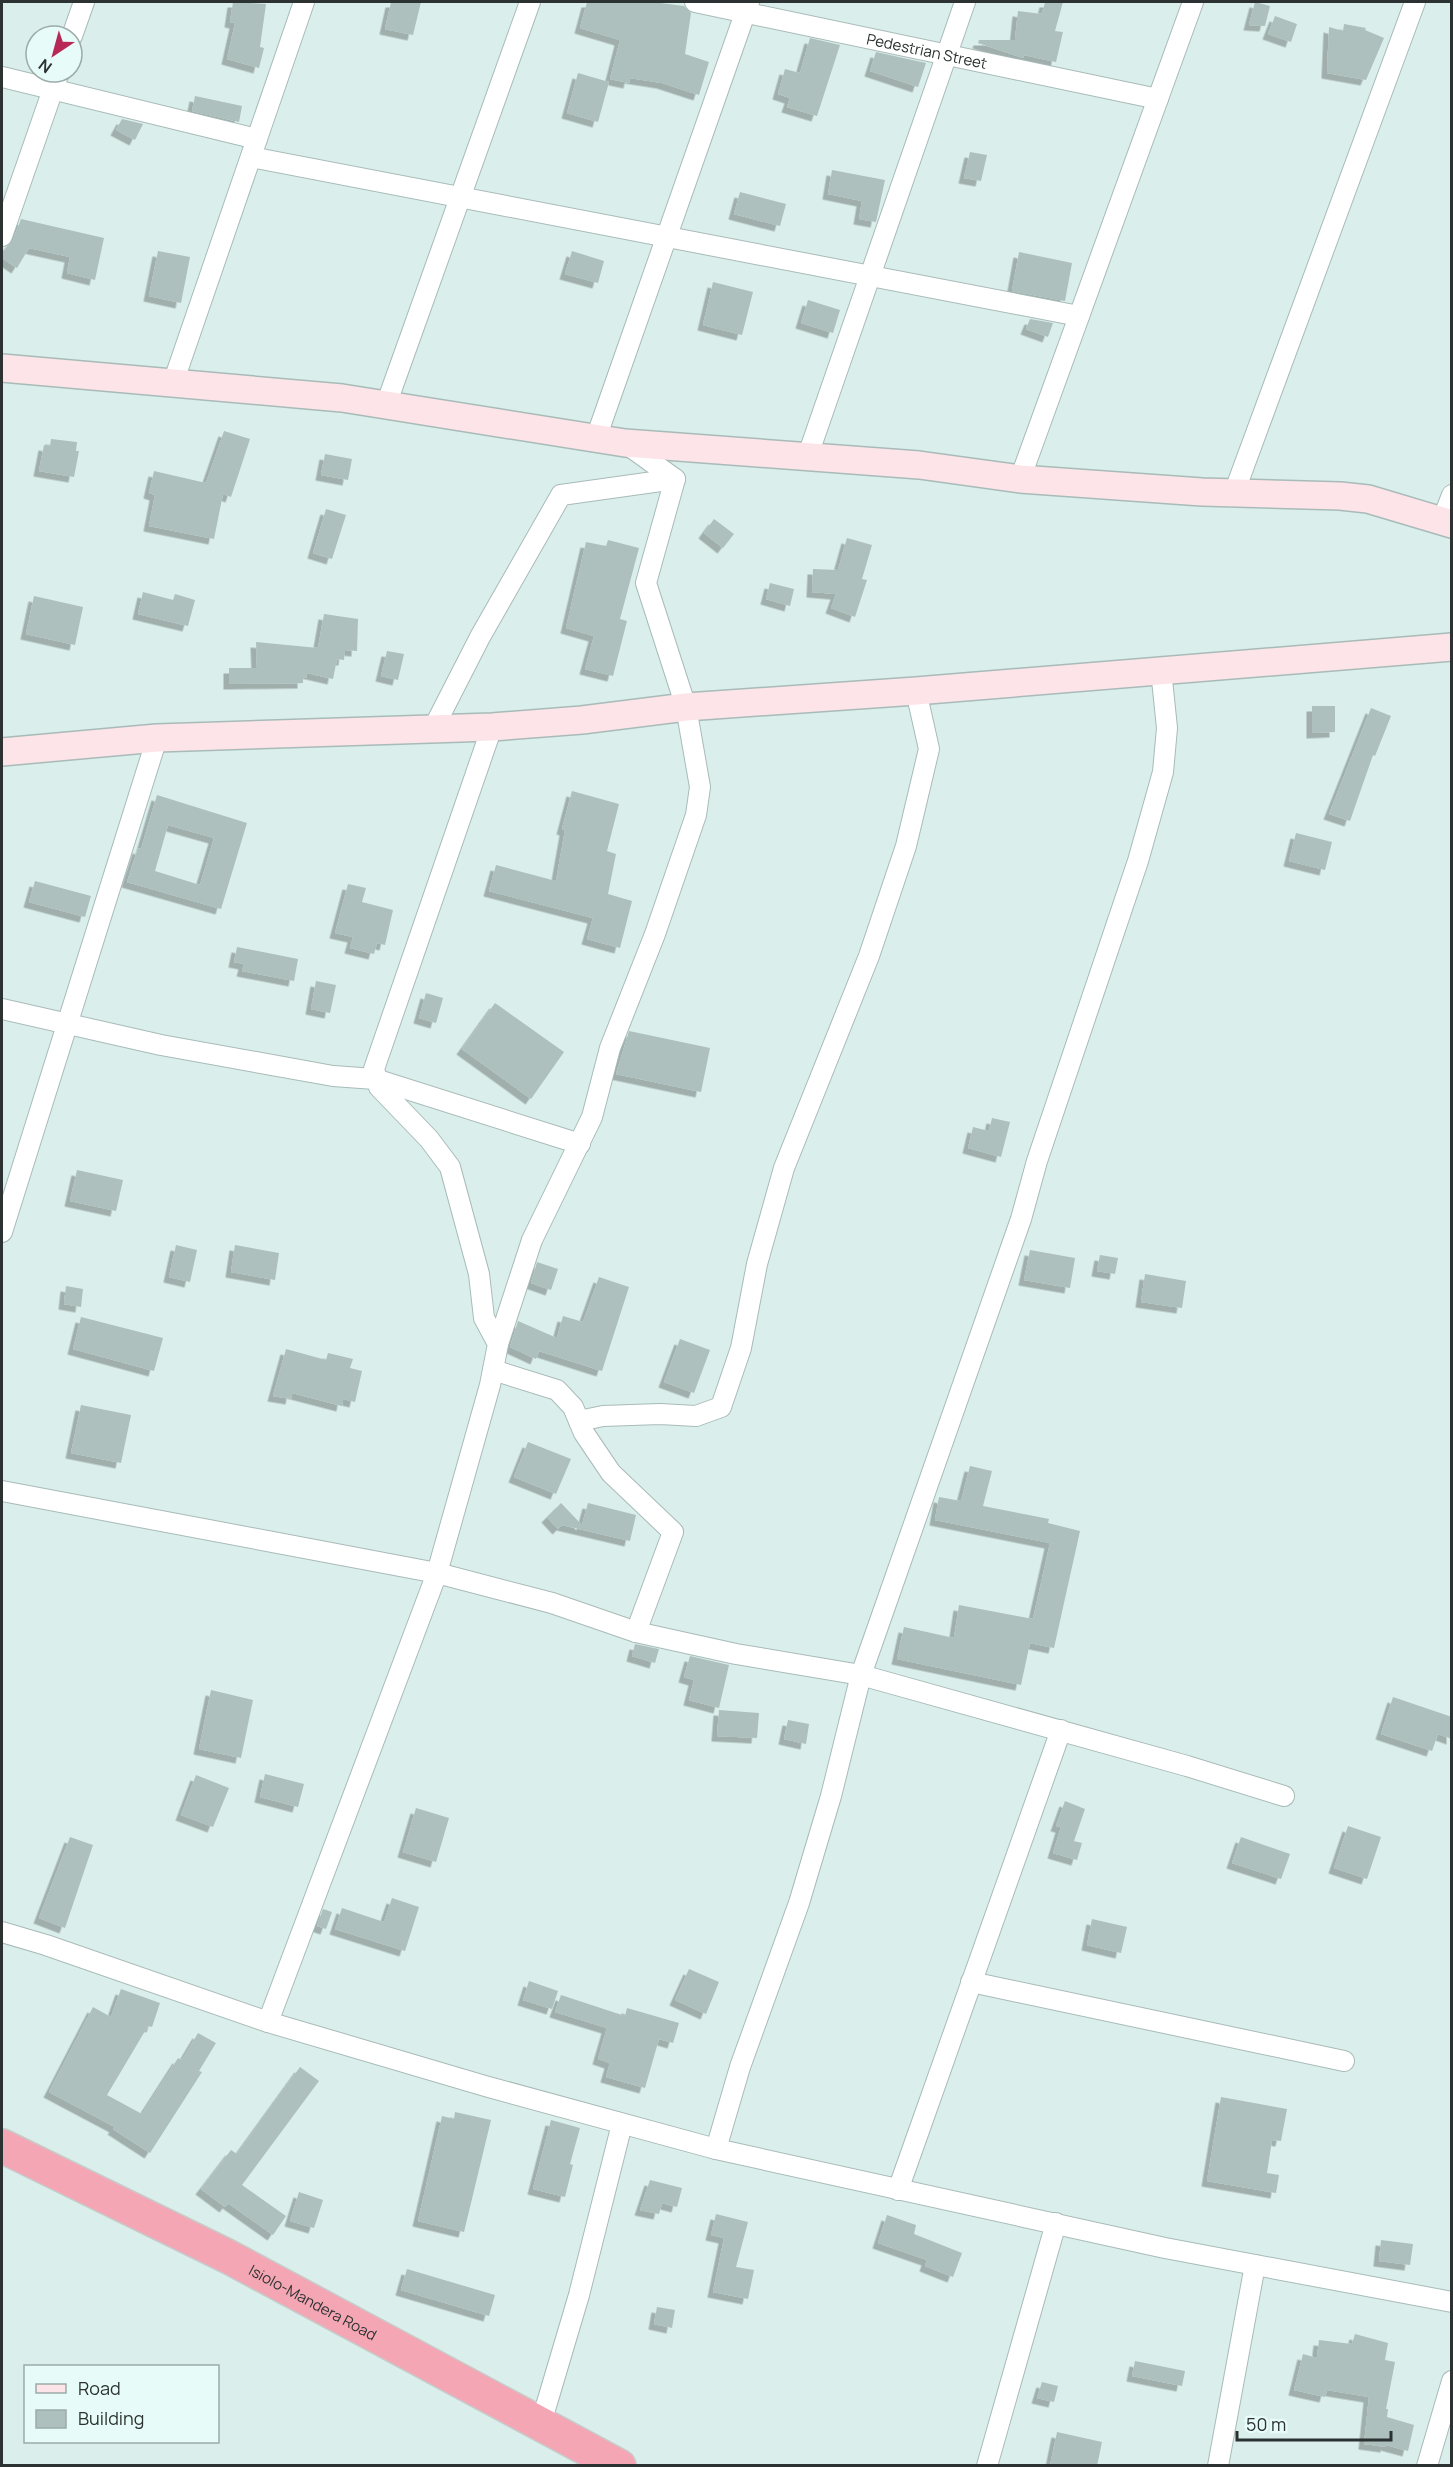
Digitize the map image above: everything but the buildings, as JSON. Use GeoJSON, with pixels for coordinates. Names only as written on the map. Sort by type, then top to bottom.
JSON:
{"type":"FeatureCollection","features":[{"type":"Feature","properties":{"kind":"highway","name":"Isiolo-Mandera Road"},"geometry":{"type":"LineString","coordinates":[[2,2146],[229,2257],[540,2423],[607,2463]]}},
{"type":"Feature","properties":{"kind":"main road"},"geometry":{"type":"LineString","coordinates":[[2,368],[342,398],[625,443],[919,465],[1020,479],[1234,493],[1340,495],[1368,499],[1447,523]]}},
{"type":"Feature","properties":{"kind":"main road"},"geometry":{"type":"LineString","coordinates":[[2,752],[157,738],[492,727],[582,720],[686,706],[916,691],[1452,647]]}},
{"type":"Feature","properties":{"kind":"street"},"geometry":{"type":"LineString","coordinates":[[76,24],[84,2]]}},
{"type":"Feature","properties":{"kind":"street"},"geometry":{"type":"LineString","coordinates":[[173,383],[304,2]]}},
{"type":"Feature","properties":{"kind":"street"},"geometry":{"type":"LineString","coordinates":[[386,405],[530,2]]}},
{"type":"Feature","properties":{"kind":"street","name":"Pedestrian Street"},"geometry":{"type":"LineString","coordinates":[[695,2],[747,7],[947,54],[1158,99]]}},
{"type":"Feature","properties":{"kind":"street"},"geometry":{"type":"LineString","coordinates":[[808,455],[965,2]]}},
{"type":"Feature","properties":{"kind":"street"},"geometry":{"type":"LineString","coordinates":[[1020,479],[1193,2]]}},
{"type":"Feature","properties":{"kind":"street"},"geometry":{"type":"LineString","coordinates":[[1234,493],[1415,2]]}},
{"type":"Feature","properties":{"kind":"street"},"geometry":{"type":"LineString","coordinates":[[596,438],[747,7]]}},
{"type":"Feature","properties":{"kind":"street"},"geometry":{"type":"LineString","coordinates":[[2,78],[24,79]]}},
{"type":"Feature","properties":{"kind":"street"},"geometry":{"type":"LineString","coordinates":[[2,236],[55,84]]}},
{"type":"Feature","properties":{"kind":"street"},"geometry":{"type":"LineString","coordinates":[[65,84],[254,148],[460,197],[1079,316]]}},
{"type":"Feature","properties":{"kind":"street"},"geometry":{"type":"LineString","coordinates":[[625,443],[675,479]]}},
{"type":"Feature","properties":{"kind":"street"},"geometry":{"type":"LineString","coordinates":[[268,2022],[437,1573],[493,1370],[498,1344],[532,1240],[592,1117],[610,1047],[656,934],[696,814],[700,786],[686,706],[646,583],[675,479]]}},
{"type":"Feature","properties":{"kind":"street"},"geometry":{"type":"LineString","coordinates":[[433,729],[480,636],[561,495],[675,479]]}},
{"type":"Feature","properties":{"kind":"street"},"geometry":{"type":"LineString","coordinates":[[1447,523],[1452,495]]}},
{"type":"Feature","properties":{"kind":"street"},"geometry":{"type":"LineString","coordinates":[[716,2149],[740,2067],[799,1903],[831,1796],[861,1675],[1021,1219],[1037,1161],[1138,861],[1163,772],[1167,728],[1161,670]]}},
{"type":"Feature","properties":{"kind":"street"},"geometry":{"type":"LineString","coordinates":[[579,1421],[603,1416],[660,1414],[696,1416],[721,1407],[741,1348],[757,1264],[784,1168],[869,956],[906,846],[929,749],[916,691]]}},
{"type":"Feature","properties":{"kind":"street"},"geometry":{"type":"LineString","coordinates":[[492,727],[374,1069],[379,1087],[429,1139],[450,1167],[479,1274],[484,1318],[498,1344]]}},
{"type":"Feature","properties":{"kind":"street"},"geometry":{"type":"LineString","coordinates":[[2,1233],[157,738]]}},
{"type":"Feature","properties":{"kind":"street"},"geometry":{"type":"LineString","coordinates":[[2,1009],[161,1045],[333,1076],[375,1079],[580,1144]]}},
{"type":"Feature","properties":{"kind":"street"},"geometry":{"type":"LineString","coordinates":[[493,1370],[557,1390],[573,1407],[611,1473],[673,1532],[636,1632]]}},
{"type":"Feature","properties":{"kind":"street"},"geometry":{"type":"LineString","coordinates":[[2,1491],[437,1573],[552,1603],[636,1632],[736,1654],[861,1675],[1060,1730],[1284,1796]]}},
{"type":"Feature","properties":{"kind":"street"},"geometry":{"type":"LineString","coordinates":[[898,2190],[1060,1730]]}},
{"type":"Feature","properties":{"kind":"street"},"geometry":{"type":"LineString","coordinates":[[2,1932],[268,2022],[716,2149],[1165,2248],[1452,2302]]}},
{"type":"Feature","properties":{"kind":"street"},"geometry":{"type":"LineString","coordinates":[[971,1982],[1344,2061]]}},
{"type":"Feature","properties":{"kind":"street"},"geometry":{"type":"LineString","coordinates":[[540,2423],[579,2295],[622,2124]]}},
{"type":"Feature","properties":{"kind":"street"},"geometry":{"type":"LineString","coordinates":[[987,2466],[1056,2223]]}},
{"type":"Feature","properties":{"kind":"street"},"geometry":{"type":"LineString","coordinates":[[1218,2466],[1255,2265]]}},
{"type":"Feature","properties":{"kind":"street"},"geometry":{"type":"LineString","coordinates":[[1427,2466],[1452,2381]]}}]}
